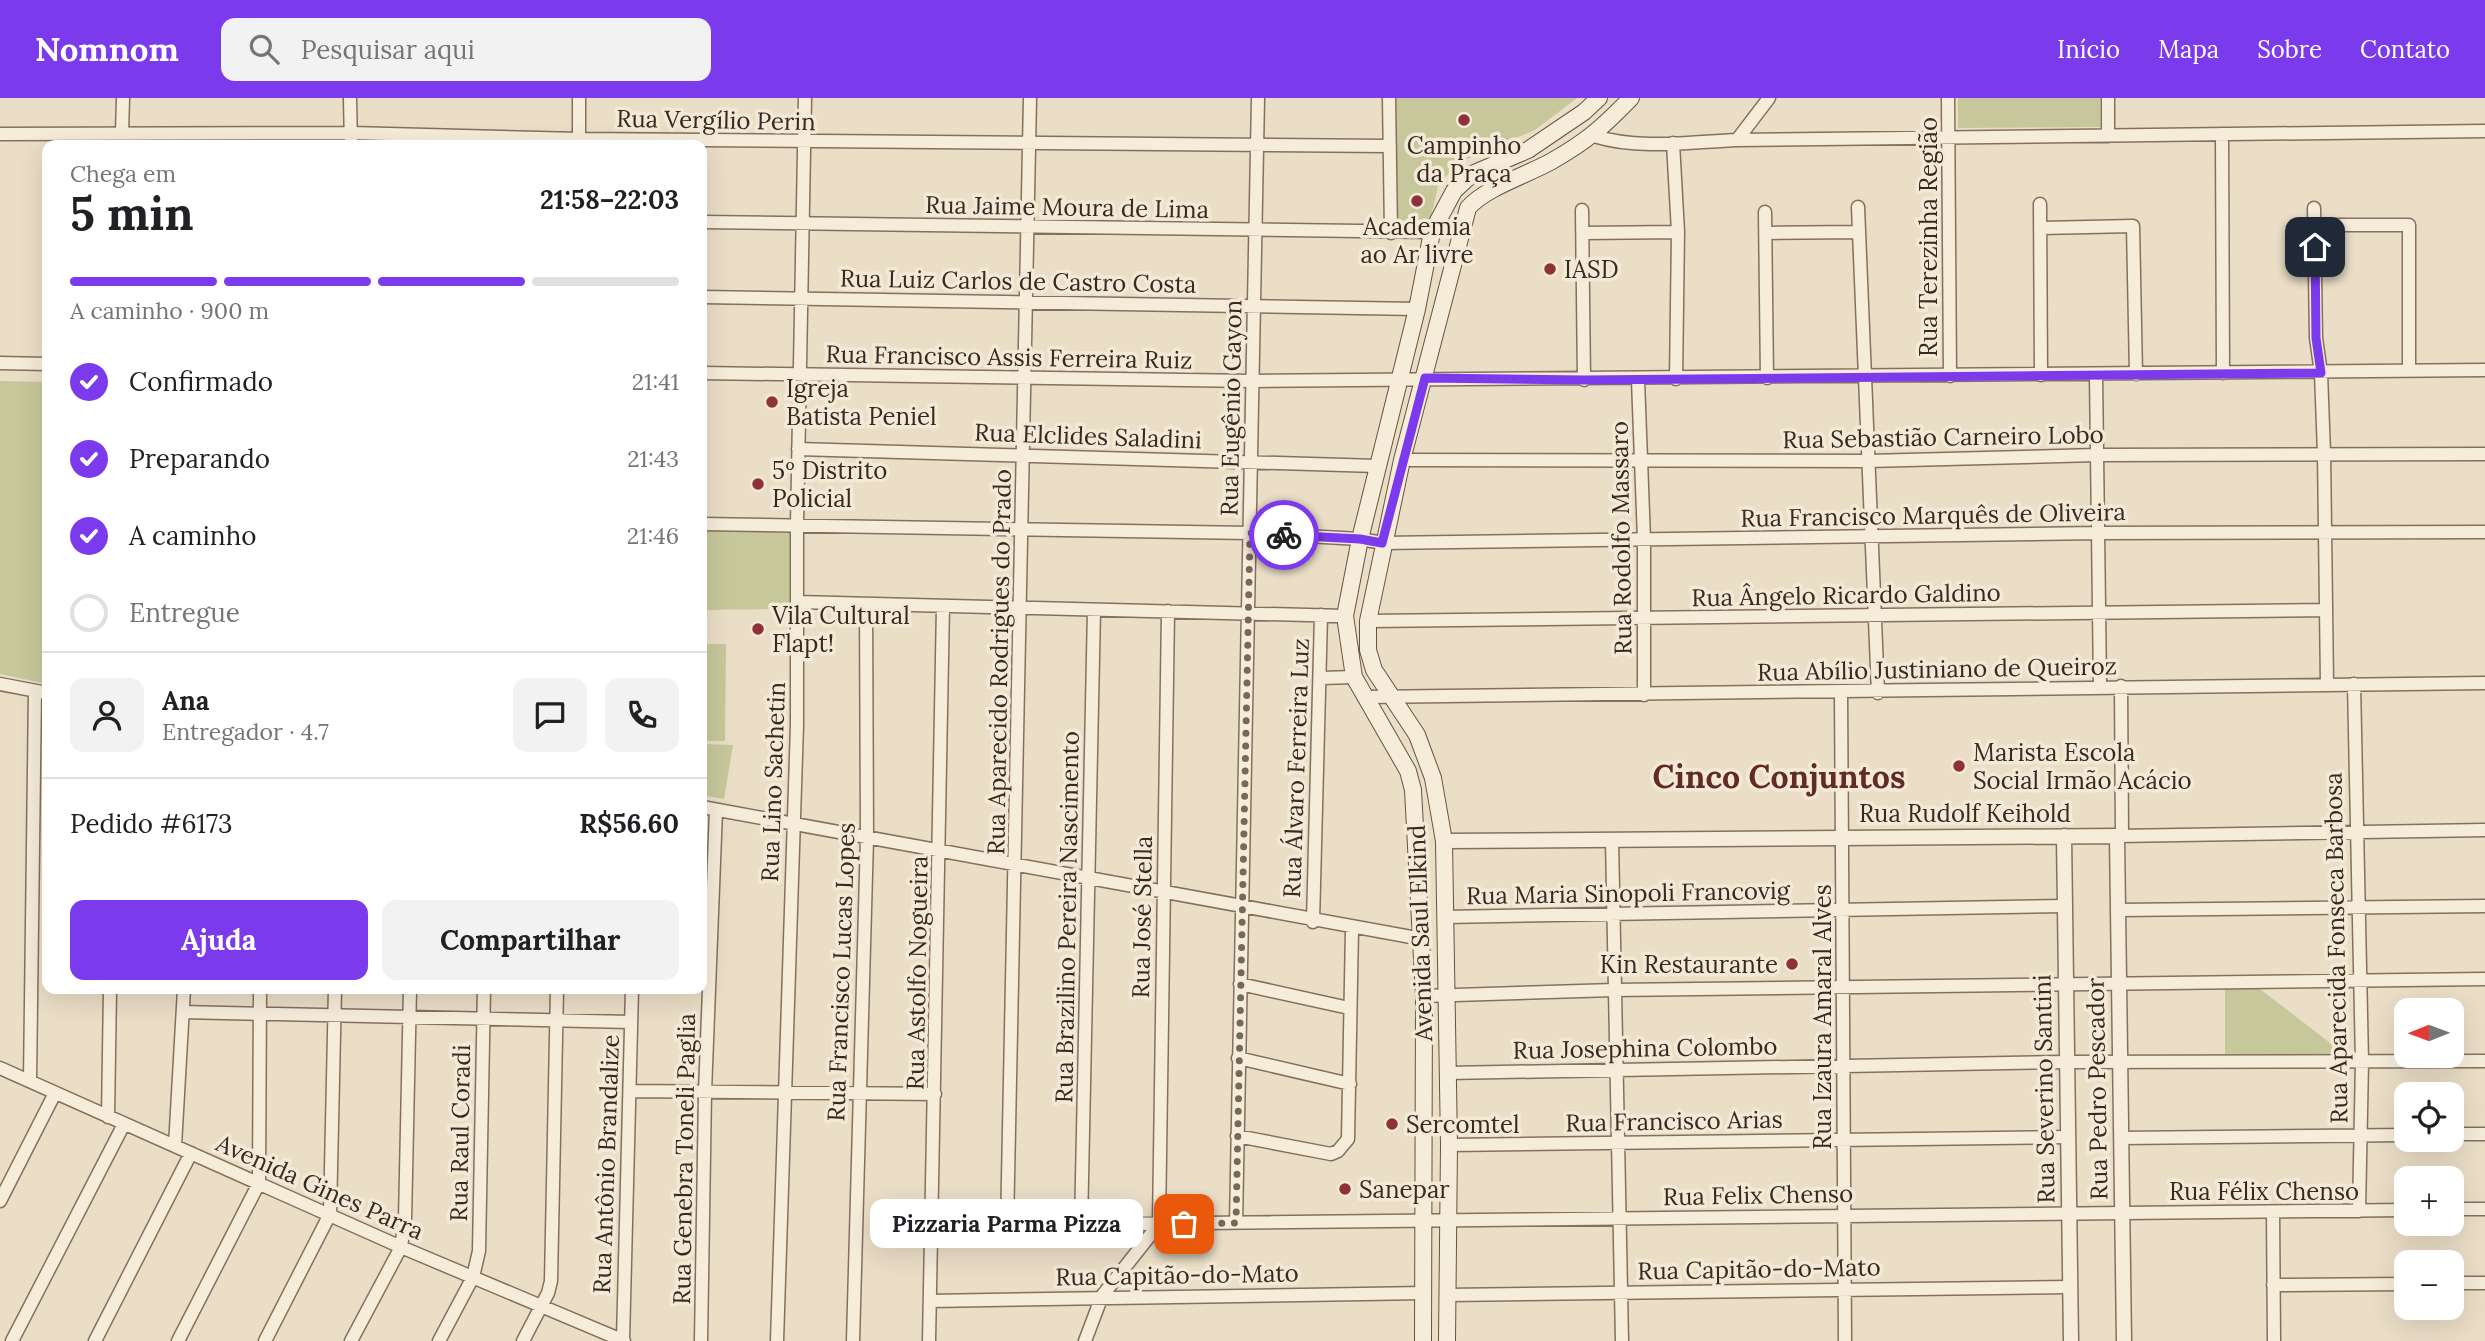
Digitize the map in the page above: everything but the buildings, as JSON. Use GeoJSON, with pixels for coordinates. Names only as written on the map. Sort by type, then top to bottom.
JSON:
{"type":"FeatureCollection","features":[{"type":"Feature","properties":{"kind":"main road","name":"Avenida Saul Elkind"},"geometry":{"type":"LineString","coordinates":[[1423,1341],[1424,996],[1413,790],[1408,771],[1354,677],[1345,616],[1377,466],[1417,309],[1432,232],[1454,191],[1472,174],[1528,150],[1584,112],[1599,98]]}},
{"type":"Feature","properties":{"kind":"main road","name":"Avenida Saul Elkind"},"geometry":{"type":"LineString","coordinates":[[1447,1341],[1449,1145],[1444,994],[1444,841],[1433,778],[1417,735],[1374,670],[1368,650],[1368,621],[1382,543],[1462,220],[1476,199],[1594,136],[1632,98]]}},
{"type":"Feature","properties":{"kind":"main road"},"geometry":{"type":"LineString","coordinates":[[1494,164],[1505,185]]}},
{"type":"Feature","properties":{"kind":"street"},"geometry":{"type":"LineString","coordinates":[[122,133],[123,98]]}},
{"type":"Feature","properties":{"kind":"street"},"geometry":{"type":"LineString","coordinates":[[350,98],[351,139]]}},
{"type":"Feature","properties":{"kind":"street"},"geometry":{"type":"LineString","coordinates":[[579,98],[579,140]]}},
{"type":"Feature","properties":{"kind":"street","name":"Rua Lino Sachetin"},"geometry":{"type":"LineString","coordinates":[[777,1341],[798,602],[798,449],[805,98]]}},
{"type":"Feature","properties":{"kind":"street","name":"Rua Aparecido Rodrigues do Prado"},"geometry":{"type":"LineString","coordinates":[[1007,1227],[1030,98]]}},
{"type":"Feature","properties":{"kind":"street","name":"Rua Eugênio Gayon"},"geometry":{"type":"LineString","coordinates":[[1236,1223],[1258,98]]}},
{"type":"Feature","properties":{"kind":"street"},"geometry":{"type":"LineString","coordinates":[[1389,98],[1391,233]]}},
{"type":"Feature","properties":{"kind":"street"},"geometry":{"type":"LineString","coordinates":[[1737,140],[1769,98]]}},
{"type":"Feature","properties":{"kind":"street","name":"Rua Terezinha Região"},"geometry":{"type":"LineString","coordinates":[[1948,98],[1950,376]]}},
{"type":"Feature","properties":{"kind":"street"},"geometry":{"type":"LineString","coordinates":[[2108,98],[2108,135]]}},
{"type":"Feature","properties":{"kind":"street"},"geometry":{"type":"LineString","coordinates":[[1594,136],[1619,142],[1673,144],[1737,140],[1949,136],[2485,131]]}},
{"type":"Feature","properties":{"kind":"street","name":"Rua Vergílio Perin"},"geometry":{"type":"LineString","coordinates":[[0,134],[122,133],[427,140]]}},
{"type":"Feature","properties":{"kind":"street"},"geometry":{"type":"LineString","coordinates":[[2222,134],[2223,373]]}},
{"type":"Feature","properties":{"kind":"street","name":"Rua Vergílio Perin"},"geometry":{"type":"LineString","coordinates":[[707,142],[1029,141],[1390,146]]}},
{"type":"Feature","properties":{"kind":"street"},"geometry":{"type":"LineString","coordinates":[[1673,144],[1678,232],[1676,379]]}},
{"type":"Feature","properties":{"kind":"street"},"geometry":{"type":"LineString","coordinates":[[2040,204],[2041,375]]}},
{"type":"Feature","properties":{"kind":"street"},"geometry":{"type":"LineString","coordinates":[[1858,207],[1878,693]]}},
{"type":"Feature","properties":{"kind":"street"},"geometry":{"type":"LineString","coordinates":[[2314,208],[2316,338],[2321,373],[2324,453],[2326,684]]}},
{"type":"Feature","properties":{"kind":"street"},"geometry":{"type":"LineString","coordinates":[[1582,210],[1584,380]]}},
{"type":"Feature","properties":{"kind":"street"},"geometry":{"type":"LineString","coordinates":[[1765,212],[1767,378]]}},
{"type":"Feature","properties":{"kind":"street","name":"Rua Jaime Moura de Lima"},"geometry":{"type":"LineString","coordinates":[[707,222],[1432,232]]}},
{"type":"Feature","properties":{"kind":"street"},"geometry":{"type":"LineString","coordinates":[[2314,225],[2409,225],[2409,371]]}},
{"type":"Feature","properties":{"kind":"street"},"geometry":{"type":"LineString","coordinates":[[2041,228],[2133,226],[2136,374]]}},
{"type":"Feature","properties":{"kind":"street"},"geometry":{"type":"LineString","coordinates":[[1583,233],[1678,232]]}},
{"type":"Feature","properties":{"kind":"street"},"geometry":{"type":"LineString","coordinates":[[1766,233],[1857,232]]}},
{"type":"Feature","properties":{"kind":"street","name":"Rua Luiz Carlos de Castro Costa"},"geometry":{"type":"LineString","coordinates":[[707,297],[1027,300],[1417,309]]}},
{"type":"Feature","properties":{"kind":"street"},"geometry":{"type":"LineString","coordinates":[[0,363],[42,364]]}},
{"type":"Feature","properties":{"kind":"street","name":"Rua Francisco Assis Ferreira Ruiz"},"geometry":{"type":"LineString","coordinates":[[707,373],[1252,381],[1425,378],[1638,380],[2485,370]]}},
{"type":"Feature","properties":{"kind":"street"},"geometry":{"type":"LineString","coordinates":[[2096,374],[2100,686]]}},
{"type":"Feature","properties":{"kind":"street","name":"Rua Rodolfo Massaro"},"geometry":{"type":"LineString","coordinates":[[1638,380],[1644,539],[1644,695]]}},
{"type":"Feature","properties":{"kind":"street","name":"Rua Elclides Saladini"},"geometry":{"type":"LineString","coordinates":[[798,449],[1377,466]]}},
{"type":"Feature","properties":{"kind":"street","name":"Rua Sebastião Carneiro Lobo"},"geometry":{"type":"LineString","coordinates":[[1402,460],[1868,461],[2097,455],[2485,454]]}},
{"type":"Feature","properties":{"kind":"street","name":"Rua Francisco Marquês de Oliveira"},"geometry":{"type":"LineString","coordinates":[[707,524],[1250,533],[1360,539],[1382,543],[2098,533],[2485,532]]}},
{"type":"Feature","properties":{"kind":"street"},"geometry":{"type":"LineString","coordinates":[[798,602],[1345,616]]}},
{"type":"Feature","properties":{"kind":"street","name":"Rua Francisco Lucas Lopes"},"geometry":{"type":"LineString","coordinates":[[853,1341],[867,838],[866,605]]}},
{"type":"Feature","properties":{"kind":"street","name":"Rua Astolfo Nogueira"},"geometry":{"type":"LineString","coordinates":[[929,1341],[941,852],[943,606]]}},
{"type":"Feature","properties":{"kind":"street","name":"Rua Brazilino Pereira Nascimento"},"geometry":{"type":"LineString","coordinates":[[1081,1226],[1094,610]]}},
{"type":"Feature","properties":{"kind":"street","name":"Rua Ângelo Ricardo Galdino"},"geometry":{"type":"LineString","coordinates":[[1368,621],[2326,610]]}},
{"type":"Feature","properties":{"kind":"street","name":"Rua José Stella"},"geometry":{"type":"LineString","coordinates":[[1159,1224],[1168,611]]}},
{"type":"Feature","properties":{"kind":"street","name":"Rua Álvaro Ferreira Luz"},"geometry":{"type":"LineString","coordinates":[[1313,922],[1321,615]]}},
{"type":"Feature","properties":{"kind":"street"},"geometry":{"type":"LineString","coordinates":[[1321,678],[1354,677]]}},
{"type":"Feature","properties":{"kind":"street","name":"Rua Abílio Justiniano de Queiroz"},"geometry":{"type":"LineString","coordinates":[[1365,697],[1878,693],[2100,686],[2485,683]]}},
{"type":"Feature","properties":{"kind":"street"},"geometry":{"type":"LineString","coordinates":[[0,684],[41,692],[30,1081]]}},
{"type":"Feature","properties":{"kind":"street","name":"Rua Aparecida Fonseca Barbosa"},"geometry":{"type":"LineString","coordinates":[[2354,684],[2362,1062],[2359,1211]]}},
{"type":"Feature","properties":{"kind":"street"},"geometry":{"type":"LineString","coordinates":[[2120,836],[2121,686]]}},
{"type":"Feature","properties":{"kind":"street","name":"Rua Izaura Amaral Alves"},"geometry":{"type":"LineString","coordinates":[[1841,693],[1845,1341]]}},
{"type":"Feature","properties":{"kind":"street"},"geometry":{"type":"LineString","coordinates":[[707,808],[793,822],[1313,922],[1422,939]]}},
{"type":"Feature","properties":{"kind":"street","name":"Rua Genebra Toneli Paglia"},"geometry":{"type":"LineString","coordinates":[[701,1341],[705,1092],[716,810]]}},
{"type":"Feature","properties":{"kind":"street","name":"Rua Rudolf Keihold"},"geometry":{"type":"LineString","coordinates":[[1444,841],[2357,834],[2485,830]]}},
{"type":"Feature","properties":{"kind":"street","name":"Rua Severino Santini"},"geometry":{"type":"LineString","coordinates":[[2064,836],[2071,1341]]}},
{"type":"Feature","properties":{"kind":"street","name":"Rua Pedro Pescador"},"geometry":{"type":"LineString","coordinates":[[2120,836],[2118,983],[2124,1341]]}},
{"type":"Feature","properties":{"kind":"street"},"geometry":{"type":"LineString","coordinates":[[1612,840],[1614,1070],[1622,1341]]}},
{"type":"Feature","properties":{"kind":"street","name":"Rua Maria Sinopoli Francovig"},"geometry":{"type":"LineString","coordinates":[[1445,917],[2065,906]]}},
{"type":"Feature","properties":{"kind":"street"},"geometry":{"type":"LineString","coordinates":[[2118,909],[2485,906]]}},
{"type":"Feature","properties":{"kind":"street"},"geometry":{"type":"LineString","coordinates":[[1237,1136],[1331,1154],[1338,1152],[1348,1139],[1352,929]]}},
{"type":"Feature","properties":{"kind":"street"},"geometry":{"type":"LineString","coordinates":[[1424,996],[1614,990],[2485,979]]}},
{"type":"Feature","properties":{"kind":"street"},"geometry":{"type":"LineString","coordinates":[[1240,984],[1349,1008]]}},
{"type":"Feature","properties":{"kind":"street"},"geometry":{"type":"LineString","coordinates":[[108,1116],[110,994]]}},
{"type":"Feature","properties":{"kind":"street"},"geometry":{"type":"LineString","coordinates":[[175,1146],[184,994]]}},
{"type":"Feature","properties":{"kind":"street"},"geometry":{"type":"LineString","coordinates":[[178,1341],[260,1183],[260,994]]}},
{"type":"Feature","properties":{"kind":"street"},"geometry":{"type":"LineString","coordinates":[[265,1341],[330,1214],[335,994]]}},
{"type":"Feature","properties":{"kind":"street"},"geometry":{"type":"LineString","coordinates":[[351,1341],[401,1247],[405,1220],[410,994]]}},
{"type":"Feature","properties":{"kind":"street","name":"Rua Raul Coradi"},"geometry":{"type":"LineString","coordinates":[[439,1341],[473,1277],[479,1251],[484,994]]}},
{"type":"Feature","properties":{"kind":"street"},"geometry":{"type":"LineString","coordinates":[[523,1341],[551,1281],[557,994]]}},
{"type":"Feature","properties":{"kind":"street","name":"Rua Antônio Brandalize"},"geometry":{"type":"LineString","coordinates":[[623,1341],[632,994]]}},
{"type":"Feature","properties":{"kind":"street"},"geometry":{"type":"LineString","coordinates":[[183,1012],[631,1022]]}},
{"type":"Feature","properties":{"kind":"street"},"geometry":{"type":"LineString","coordinates":[[1238,1058],[1350,1083]]}},
{"type":"Feature","properties":{"kind":"street","name":"Rua Josephina Colombo"},"geometry":{"type":"LineString","coordinates":[[1447,1073],[2119,1061],[2485,1061]]}},
{"type":"Feature","properties":{"kind":"street","name":"Avenida Gines Parra"},"geometry":{"type":"LineString","coordinates":[[0,1068],[608,1338],[623,1341]]}},
{"type":"Feature","properties":{"kind":"street"},"geometry":{"type":"LineString","coordinates":[[630,1091],[935,1094]]}},
{"type":"Feature","properties":{"kind":"street"},"geometry":{"type":"LineString","coordinates":[[0,1201],[55,1093]]}},
{"type":"Feature","properties":{"kind":"street"},"geometry":{"type":"LineString","coordinates":[[12,1341],[124,1124]]}},
{"type":"Feature","properties":{"kind":"street"},"geometry":{"type":"LineString","coordinates":[[2464,1134],[2485,1134]]}},
{"type":"Feature","properties":{"kind":"street"},"geometry":{"type":"LineString","coordinates":[[2120,1138],[2394,1135]]}},
{"type":"Feature","properties":{"kind":"street","name":"Rua Francisco Arias"},"geometry":{"type":"LineString","coordinates":[[1449,1145],[2068,1137]]}},
{"type":"Feature","properties":{"kind":"street"},"geometry":{"type":"LineString","coordinates":[[95,1341],[191,1153]]}},
{"type":"Feature","properties":{"kind":"street"},"geometry":{"type":"LineString","coordinates":[[2464,1209],[2485,1209]]}},
{"type":"Feature","properties":{"kind":"street","name":"Rua Félix Chenso"},"geometry":{"type":"LineString","coordinates":[[2069,1213],[2394,1210]]}},
{"type":"Feature","properties":{"kind":"street"},"geometry":{"type":"LineString","coordinates":[[2273,1212],[2274,1341]]}},
{"type":"Feature","properties":{"kind":"street","name":"Rua Felix Chenso"},"geometry":{"type":"LineString","coordinates":[[932,1226],[2069,1213]]}},
{"type":"Feature","properties":{"kind":"street"},"geometry":{"type":"LineString","coordinates":[[1085,1341],[1102,1296],[1159,1224]]}},
{"type":"Feature","properties":{"kind":"street"},"geometry":{"type":"LineString","coordinates":[[2464,1283],[2485,1283]]}},
{"type":"Feature","properties":{"kind":"street"},"geometry":{"type":"LineString","coordinates":[[2273,1285],[2394,1284]]}},
{"type":"Feature","properties":{"kind":"street","name":"Rua Capitão-do-Mato"},"geometry":{"type":"LineString","coordinates":[[1448,1295],[2070,1287]]}},
{"type":"Feature","properties":{"kind":"street","name":"Rua Capitão-do-Mato"},"geometry":{"type":"LineString","coordinates":[[930,1301],[1102,1296],[1424,1293]]}},
{"type":"Feature","properties":{"kind":"green space"},"geometry":{"type":"Polygon","coordinates":[[[1395,98],[1577,98],[1535,130],[1467,159],[1439,182],[1430,221],[1398,222],[1395,98]]]}},
{"type":"Feature","properties":{"kind":"green space"},"geometry":{"type":"Polygon","coordinates":[[[1958,98],[2100,98],[2100,127],[1958,128],[1958,98]]]}},
{"type":"Feature","properties":{"kind":"green space"},"geometry":{"type":"Polygon","coordinates":[[[0,381],[42,382],[42,683],[0,674],[0,381]]]}},
{"type":"Feature","properties":{"kind":"green space"},"geometry":{"type":"Polygon","coordinates":[[[707,529],[790,533],[795,540],[792,609],[707,610],[707,529]]]}},
{"type":"Feature","properties":{"kind":"green space"},"geometry":{"type":"Polygon","coordinates":[[[707,644],[726,644],[725,741],[707,741],[707,644]]]}},
{"type":"Feature","properties":{"kind":"green space"},"geometry":{"type":"Polygon","coordinates":[[[707,744],[733,745],[724,799],[707,796],[707,744]]]}},
{"type":"Feature","properties":{"kind":"green space"},"geometry":{"type":"Polygon","coordinates":[[[2225,989],[2260,989],[2347,1056],[2225,1055],[2225,989]]]}},
{"type":"Feature","properties":{"kind":"way so far"},"geometry":{"type":"LineString","coordinates":[[1184,1224],[1236,1223],[1250,533],[1284,535]]}},
{"type":"Feature","properties":{"kind":"place","name":"Campinho da Praça"},"geometry":{"type":"Point","coordinates":[1464,120]}},
{"type":"Feature","properties":{"kind":"place","name":"Academia ao Ar livre"},"geometry":{"type":"Point","coordinates":[1417,201]}},
{"type":"Feature","properties":{"kind":"place","name":"IASD"},"geometry":{"type":"Point","coordinates":[1550,269]}},
{"type":"Feature","properties":{"kind":"place","name":"Igreja Batista Peniel"},"geometry":{"type":"Point","coordinates":[772,402]}},
{"type":"Feature","properties":{"kind":"place","name":"5º Distrito Policial"},"geometry":{"type":"Point","coordinates":[758,484]}},
{"type":"Feature","properties":{"kind":"place","name":"Vila Cultural Flapt!"},"geometry":{"type":"Point","coordinates":[758,629]}},
{"type":"Feature","properties":{"kind":"place","name":"Marista Escola Social Irmão Acácio"},"geometry":{"type":"Point","coordinates":[1959,766]}},
{"type":"Feature","properties":{"kind":"place","name":"Kin Restaurante"},"geometry":{"type":"Point","coordinates":[1792,964]}},
{"type":"Feature","properties":{"kind":"place","name":"Sercomtel"},"geometry":{"type":"Point","coordinates":[1392,1124]}},
{"type":"Feature","properties":{"kind":"place","name":"Sanepar"},"geometry":{"type":"Point","coordinates":[1345,1189]}},
{"type":"Feature","properties":{"kind":"place","name":"Pizzaria Parma Pizza"},"geometry":{"type":"Point","coordinates":[1184,1224]}},
{"type":"Feature","properties":{"kind":"district","name":"Cinco Conjuntos"},"geometry":{"type":"Point","coordinates":[1779,776]}},
{"type":"Feature","properties":{"kind":"route"},"geometry":{"type":"LineString","coordinates":[[1284,535],[1360,539],[1382,543],[1425,378],[1584,380],[2321,373],[2316,338],[2315,247]]}}]}
